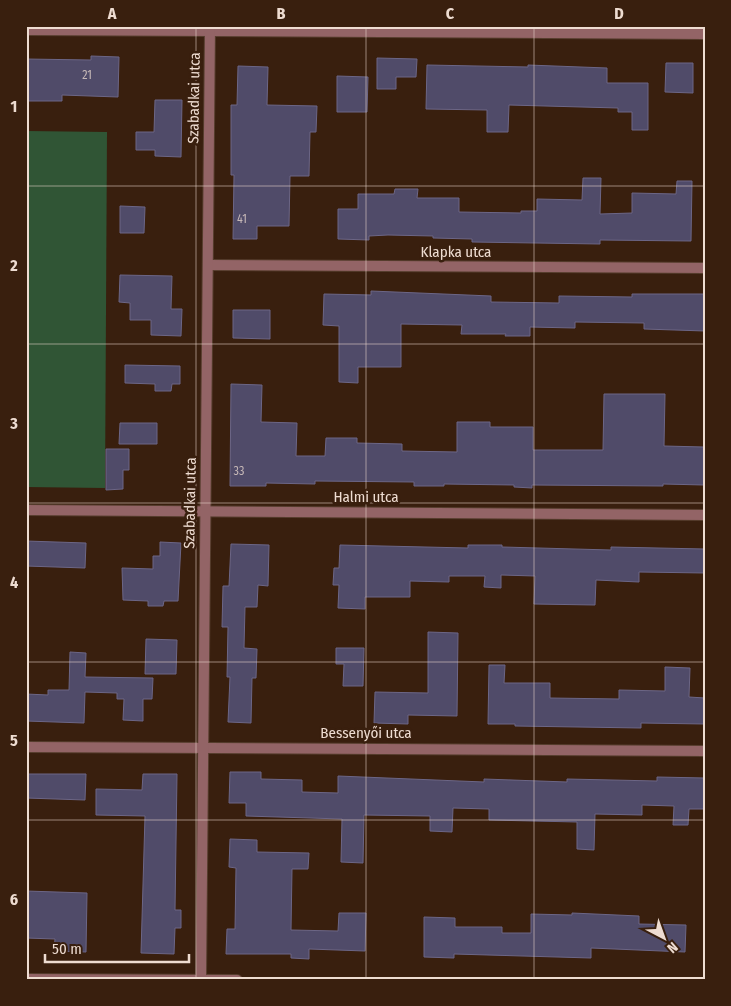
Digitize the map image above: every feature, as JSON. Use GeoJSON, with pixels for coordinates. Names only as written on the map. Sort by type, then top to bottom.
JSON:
{"type":"FeatureCollection","features":[{"type":"Feature","properties":{"kind":"street"},"geometry":{"type":"LineString","coordinates":[[26,30],[210,29],[705,34]]}},
{"type":"Feature","properties":{"kind":"street","name":"Szabadkai utca"},"geometry":{"type":"LineString","coordinates":[[201,980],[210,29]]}},
{"type":"Feature","properties":{"kind":"street","name":"Klapka utca"},"geometry":{"type":"LineString","coordinates":[[208,266],[705,268]]}},
{"type":"Feature","properties":{"kind":"street","name":"Halmi utca"},"geometry":{"type":"LineString","coordinates":[[26,510],[705,515]]}},
{"type":"Feature","properties":{"kind":"street","name":"Bessenyői utca"},"geometry":{"type":"LineString","coordinates":[[26,747],[705,751]]}},
{"type":"Feature","properties":{"kind":"street"},"geometry":{"type":"LineString","coordinates":[[26,979],[237,980]]}},
{"type":"Feature","properties":{"kind":"green space"},"geometry":{"type":"Polygon","coordinates":[[[26,131],[107,132],[105,488],[26,487],[26,131]]]}},
{"type":"Feature","properties":{"kind":"building"},"geometry":{"type":"Polygon","coordinates":[[[91,56],[119,57],[118,97],[62,95],[62,101],[26,101],[26,59],[91,60],[91,56]]]}},
{"type":"Feature","properties":{"kind":"building"},"geometry":{"type":"Polygon","coordinates":[[[377,58],[417,59],[416,77],[396,77],[396,89],[377,89],[377,58]]]}},
{"type":"Feature","properties":{"kind":"building"},"geometry":{"type":"Polygon","coordinates":[[[666,63],[693,63],[693,93],[665,92],[666,63]]]}},
{"type":"Feature","properties":{"kind":"building"},"geometry":{"type":"Polygon","coordinates":[[[427,65],[528,67],[528,65],[607,68],[607,83],[648,83],[648,130],[632,130],[632,112],[618,112],[618,108],[509,105],[508,132],[487,132],[487,110],[426,109],[427,65]]]}},
{"type":"Feature","properties":{"kind":"building"},"geometry":{"type":"Polygon","coordinates":[[[238,66],[268,67],[267,105],[317,106],[316,132],[310,132],[309,176],[290,176],[289,226],[257,226],[257,239],[233,239],[234,175],[231,175],[231,105],[237,105],[238,66]]]}},
{"type":"Feature","properties":{"kind":"building"},"geometry":{"type":"Polygon","coordinates":[[[337,76],[368,77],[367,112],[337,112],[337,76]]]}},
{"type":"Feature","properties":{"kind":"building"},"geometry":{"type":"Polygon","coordinates":[[[155,100],[182,100],[181,157],[155,156],[155,150],[136,150],[136,132],[154,132],[155,100]]]}},
{"type":"Feature","properties":{"kind":"building"},"geometry":{"type":"Polygon","coordinates":[[[583,178],[601,178],[600,214],[632,213],[632,193],[676,194],[677,181],[692,181],[691,241],[600,240],[600,244],[472,242],[472,239],[388,235],[369,236],[369,240],[338,239],[338,209],[358,209],[358,194],[394,194],[395,189],[418,189],[417,198],[459,198],[459,212],[521,213],[521,211],[537,211],[537,199],[582,200],[583,178]]]}},
{"type":"Feature","properties":{"kind":"building"},"geometry":{"type":"Polygon","coordinates":[[[120,206],[145,207],[144,233],[120,233],[120,206]]]}},
{"type":"Feature","properties":{"kind":"building"},"geometry":{"type":"Polygon","coordinates":[[[120,275],[172,276],[171,309],[182,309],[181,336],[151,335],[151,320],[130,320],[130,303],[119,302],[120,275]]]}},
{"type":"Feature","properties":{"kind":"building"},"geometry":{"type":"Polygon","coordinates":[[[371,291],[491,296],[491,302],[559,303],[559,296],[632,297],[632,294],[705,294],[705,331],[644,329],[644,323],[575,322],[575,328],[530,327],[530,336],[505,336],[506,334],[461,334],[462,325],[401,324],[401,367],[358,367],[358,383],[339,382],[339,326],[323,325],[324,294],[371,295],[371,291]]]}},
{"type":"Feature","properties":{"kind":"building"},"geometry":{"type":"Polygon","coordinates":[[[233,310],[270,310],[270,339],[233,338],[233,310]]]}},
{"type":"Feature","properties":{"kind":"building"},"geometry":{"type":"Polygon","coordinates":[[[125,365],[180,366],[180,384],[172,384],[171,391],[155,391],[155,384],[125,383],[125,365]]]}},
{"type":"Feature","properties":{"kind":"building"},"geometry":{"type":"Polygon","coordinates":[[[231,384],[262,385],[261,422],[297,423],[296,456],[325,456],[326,438],[357,438],[357,443],[402,444],[402,451],[457,452],[457,422],[490,422],[490,427],[533,427],[533,450],[603,450],[604,394],[665,394],[664,446],[704,447],[704,485],[532,485],[532,488],[514,487],[514,485],[444,484],[444,486],[414,486],[414,482],[315,481],[315,484],[266,483],[266,486],[230,486],[231,384]]]}},
{"type":"Feature","properties":{"kind":"building"},"geometry":{"type":"Polygon","coordinates":[[[120,423],[157,423],[157,444],[119,444],[120,423]]]}},
{"type":"Feature","properties":{"kind":"building"},"geometry":{"type":"Polygon","coordinates":[[[106,449],[129,449],[129,470],[123,470],[123,489],[106,490],[106,449]]]}},
{"type":"Feature","properties":{"kind":"building"},"geometry":{"type":"Polygon","coordinates":[[[26,541],[86,543],[85,568],[26,566],[26,541]]]}},
{"type":"Feature","properties":{"kind":"building"},"geometry":{"type":"Polygon","coordinates":[[[160,542],[181,543],[178,601],[164,601],[163,606],[148,606],[148,601],[123,600],[122,568],[153,569],[153,556],[160,556],[160,542]]]}},
{"type":"Feature","properties":{"kind":"building"},"geometry":{"type":"Polygon","coordinates":[[[231,544],[269,545],[268,586],[258,585],[257,607],[245,607],[244,648],[257,649],[256,678],[252,678],[251,723],[228,722],[230,677],[227,677],[228,627],[222,627],[223,586],[229,586],[231,544]]]}},
{"type":"Feature","properties":{"kind":"building"},"geometry":{"type":"Polygon","coordinates":[[[340,545],[468,548],[468,545],[502,545],[502,547],[611,550],[611,547],[705,549],[705,573],[639,572],[639,582],[596,580],[595,605],[534,604],[535,576],[501,575],[501,588],[484,587],[485,576],[449,576],[449,582],[410,581],[410,597],[365,597],[365,609],[338,608],[339,585],[333,585],[334,568],[339,568],[340,545]]]}},
{"type":"Feature","properties":{"kind":"building"},"geometry":{"type":"Polygon","coordinates":[[[428,632],[458,633],[457,716],[408,715],[408,724],[374,723],[375,692],[428,693],[428,632]]]}},
{"type":"Feature","properties":{"kind":"building"},"geometry":{"type":"Polygon","coordinates":[[[146,639],[177,640],[176,674],[145,674],[146,639]]]}},
{"type":"Feature","properties":{"kind":"building"},"geometry":{"type":"Polygon","coordinates":[[[336,648],[364,648],[363,686],[343,686],[344,664],[336,664],[336,648]]]}},
{"type":"Feature","properties":{"kind":"building"},"geometry":{"type":"Polygon","coordinates":[[[70,652],[86,653],[85,677],[153,678],[152,699],[143,699],[143,721],[123,720],[124,699],[117,699],[117,693],[85,692],[84,723],[26,721],[26,694],[48,695],[48,690],[69,690],[70,652]]]}},
{"type":"Feature","properties":{"kind":"building"},"geometry":{"type":"Polygon","coordinates":[[[489,665],[505,665],[504,683],[550,683],[550,698],[619,699],[619,690],[665,691],[665,667],[690,668],[689,697],[705,698],[705,724],[641,723],[641,728],[488,724],[489,665]]]}},
{"type":"Feature","properties":{"kind":"building"},"geometry":{"type":"Polygon","coordinates":[[[230,772],[261,772],[261,779],[302,780],[302,792],[338,793],[338,776],[484,782],[484,779],[567,782],[567,779],[657,781],[657,777],[705,778],[705,809],[689,809],[688,825],[673,825],[674,806],[642,805],[642,815],[595,814],[594,850],[577,849],[577,822],[489,820],[489,809],[453,808],[452,832],[430,831],[430,816],[364,815],[363,863],[341,862],[342,819],[246,816],[246,803],[229,803],[230,772]]]}},
{"type":"Feature","properties":{"kind":"building"},"geometry":{"type":"Polygon","coordinates":[[[26,774],[86,774],[85,800],[26,798],[26,774]]]}},
{"type":"Feature","properties":{"kind":"building"},"geometry":{"type":"Polygon","coordinates":[[[143,774],[177,774],[175,910],[181,910],[181,928],[175,928],[174,954],[141,953],[145,816],[96,815],[96,789],[142,790],[143,774]]]}},
{"type":"Feature","properties":{"kind":"building"},"geometry":{"type":"Polygon","coordinates":[[[230,839],[257,840],[257,852],[309,853],[308,869],[292,869],[291,930],[338,931],[339,913],[366,913],[365,951],[309,949],[309,959],[291,958],[291,954],[226,954],[227,929],[235,929],[236,868],[229,867],[230,839]]]}},
{"type":"Feature","properties":{"kind":"building"},"geometry":{"type":"Polygon","coordinates":[[[26,891],[87,893],[86,952],[54,951],[55,939],[26,938],[26,891]]]}},
{"type":"Feature","properties":{"kind":"building"},"geometry":{"type":"Polygon","coordinates":[[[572,913],[639,916],[639,924],[686,925],[685,952],[591,948],[591,958],[454,954],[454,958],[424,957],[424,917],[455,918],[455,927],[502,927],[502,933],[531,933],[531,914],[572,915],[572,913]]]}}]}
